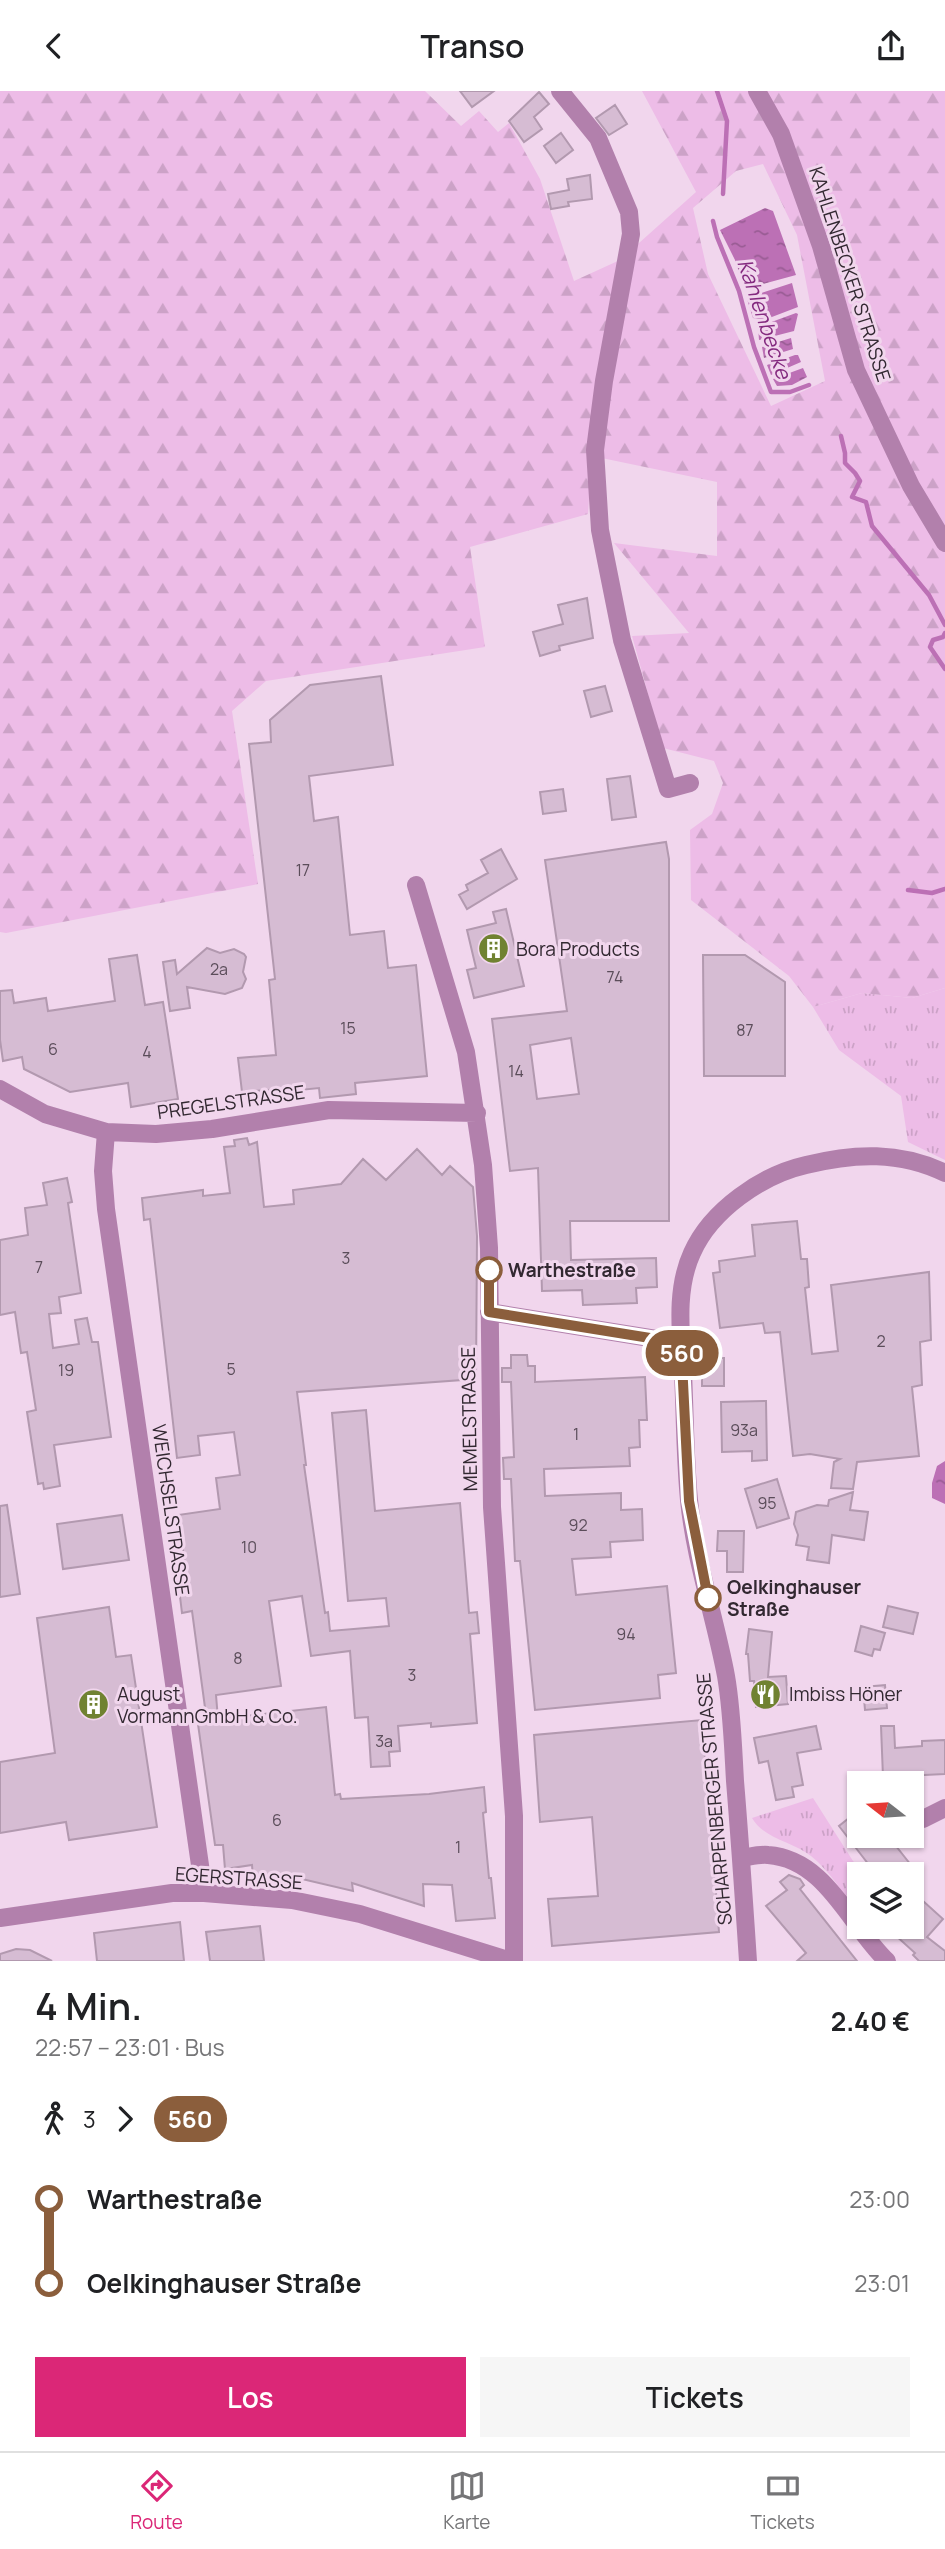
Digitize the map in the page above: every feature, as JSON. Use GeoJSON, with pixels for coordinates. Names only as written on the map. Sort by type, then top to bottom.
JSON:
{"type":"FeatureCollection","features":[{"type":"Feature","properties":{"kind":"street"},"geometry":{"type":"LineString","coordinates":[[560,91],[598,138],[629,212],[630,245],[594,450],[600,530],[622,640],[668,789],[690,783]]}},
{"type":"Feature","properties":{"kind":"street","name":"KAHLENBECKER STRASSE"},"geometry":{"type":"LineString","coordinates":[[757,91],[780,134],[816,234],[856,370],[911,485],[945,543]]}},
{"type":"Feature","properties":{"kind":"street","name":"MEMELSTRASSE"},"geometry":{"type":"LineString","coordinates":[[416,885],[466,1052],[477,1114],[489,1248],[492,1507],[514,1816],[513,1961]]}},
{"type":"Feature","properties":{"kind":"street","name":"PREGELSTRASSE"},"geometry":{"type":"LineString","coordinates":[[0,1089],[45,1114],[106,1132],[156,1134],[212,1129],[329,1110],[477,1114]]}},
{"type":"Feature","properties":{"kind":"street","name":"WEICHSELSTRASSE"},"geometry":{"type":"LineString","coordinates":[[106,1132],[103,1171],[106,1209],[204,1892]]}},
{"type":"Feature","properties":{"kind":"street"},"geometry":{"type":"LineString","coordinates":[[489,1312],[681,1343],[680,1303],[683,1280],[692,1252],[723,1210],[771,1178],[795,1167],[846,1156],[905,1158],[928,1164],[945,1173]]}},
{"type":"Feature","properties":{"kind":"street","name":"SCHARPENBERGER STRASSE"},"geometry":{"type":"LineString","coordinates":[[681,1343],[689,1501],[726,1677],[748,1961]]}},
{"type":"Feature","properties":{"kind":"street"},"geometry":{"type":"LineString","coordinates":[[924,1818],[945,1808]]}},
{"type":"Feature","properties":{"kind":"street"},"geometry":{"type":"LineString","coordinates":[[741,1857],[768,1855],[794,1862],[816,1875],[887,1961]]}},
{"type":"Feature","properties":{"kind":"street","name":"EGERSTRASSE"},"geometry":{"type":"LineString","coordinates":[[0,1918],[172,1893],[204,1892],[292,1900],[360,1914],[513,1961]]}},
{"type":"Feature","properties":{"kind":"green space"},"geometry":{"type":"Polygon","coordinates":[[[0,91],[425,91],[461,126],[479,111],[498,132],[509,123],[540,179],[574,281],[620,260],[696,192],[642,91],[945,91],[945,988],[912,998],[862,993],[813,1007],[789,976],[691,900],[690,830],[712,814],[723,783],[714,761],[663,748],[632,636],[689,633],[614,543],[717,556],[717,482],[592,456],[588,514],[470,547],[485,647],[266,681],[232,711],[258,884],[0,932],[0,91]],[[763,164],[736,171],[693,208],[708,274],[771,406],[825,381],[797,235],[763,164]]]}},
{"type":"Feature","properties":{"kind":"green space"},"geometry":{"type":"Polygon","coordinates":[[[945,988],[945,1160],[908,1142],[901,1096],[839,1050],[813,1007],[862,993],[912,998],[945,988]]]}},
{"type":"Feature","properties":{"kind":"green space"},"geometry":{"type":"Polygon","coordinates":[[[813,1798],[854,1862],[847,1862],[847,1898],[825,1869],[811,1856],[764,1831],[752,1818],[813,1798]]]}},
{"type":"Feature","properties":{"kind":"water"},"geometry":{"type":"Polygon","coordinates":[[[765,208],[773,211],[796,275],[745,289],[735,260],[720,230],[765,208]]]}},
{"type":"Feature","properties":{"kind":"water"},"geometry":{"type":"Polygon","coordinates":[[[792,283],[798,307],[764,320],[753,318],[747,299],[749,297],[792,283]]]}},
{"type":"Feature","properties":{"kind":"water"},"geometry":{"type":"Polygon","coordinates":[[[796,313],[794,331],[759,340],[758,327],[796,313]]]}},
{"type":"Feature","properties":{"kind":"water"},"geometry":{"type":"Polygon","coordinates":[[[791,338],[793,349],[764,358],[762,347],[791,338]]]}},
{"type":"Feature","properties":{"kind":"water"},"geometry":{"type":"Polygon","coordinates":[[[798,355],[801,362],[771,375],[767,365],[798,355]]]}},
{"type":"Feature","properties":{"kind":"water"},"geometry":{"type":"Polygon","coordinates":[[[803,368],[807,377],[792,385],[777,386],[773,379],[803,368]]]}},
{"type":"Feature","properties":{"kind":"water"},"geometry":{"type":"Polygon","coordinates":[[[945,1461],[945,1504],[932,1498],[932,1483],[937,1466],[945,1461]]]}},
{"type":"Feature","properties":{"kind":"building"},"geometry":{"type":"Polygon","coordinates":[[[460,91],[494,91],[472,107],[460,91]]]}},
{"type":"Feature","properties":{"kind":"building"},"geometry":{"type":"Polygon","coordinates":[[[539,92],[549,104],[534,117],[542,129],[524,142],[509,121],[539,92]]]}},
{"type":"Feature","properties":{"kind":"building"},"geometry":{"type":"Polygon","coordinates":[[[615,105],[627,124],[609,135],[596,118],[615,105]]]}},
{"type":"Feature","properties":{"kind":"building"},"geometry":{"type":"Polygon","coordinates":[[[561,133],[573,150],[556,163],[544,146],[561,133]]]}},
{"type":"Feature","properties":{"kind":"building"},"geometry":{"type":"Polygon","coordinates":[[[590,175],[592,199],[568,202],[569,206],[551,209],[548,194],[569,190],[567,179],[590,175]]]}},
{"type":"Feature","properties":{"kind":"building"},"geometry":{"type":"Polygon","coordinates":[[[587,598],[593,638],[559,646],[560,650],[540,656],[533,632],[563,624],[558,605],[587,598]]]}},
{"type":"Feature","properties":{"kind":"building"},"geometry":{"type":"Polygon","coordinates":[[[381,676],[393,765],[309,776],[314,821],[338,817],[350,935],[384,931],[388,968],[416,965],[427,1076],[355,1083],[356,1094],[320,1098],[319,1088],[242,1092],[238,1058],[276,1055],[269,980],[275,979],[249,744],[271,742],[270,720],[310,685],[381,676]]]}},
{"type":"Feature","properties":{"kind":"building"},"geometry":{"type":"Polygon","coordinates":[[[605,686],[612,711],[591,717],[584,691],[605,686]]]}},
{"type":"Feature","properties":{"kind":"building"},"geometry":{"type":"Polygon","coordinates":[[[630,776],[636,817],[612,820],[607,779],[630,776]]]}},
{"type":"Feature","properties":{"kind":"building"},"geometry":{"type":"Polygon","coordinates":[[[563,789],[566,811],[543,814],[540,792],[563,789]]]}},
{"type":"Feature","properties":{"kind":"building"},"geometry":{"type":"Polygon","coordinates":[[[666,842],[669,859],[669,1221],[570,1221],[571,1260],[656,1258],[657,1287],[636,1288],[637,1303],[583,1305],[582,1290],[542,1291],[538,1168],[510,1171],[492,1019],[567,1011],[545,860],[666,842]],[[571,1038],[530,1045],[537,1099],[579,1094],[571,1038]]]}},
{"type":"Feature","properties":{"kind":"building"},"geometry":{"type":"Polygon","coordinates":[[[501,849],[517,879],[467,909],[459,895],[468,890],[466,885],[488,873],[481,860],[501,849]]]}},
{"type":"Feature","properties":{"kind":"building","name":"Bora Products"},"geometry":{"type":"Polygon","coordinates":[[[506,909],[524,986],[474,998],[467,970],[476,968],[467,930],[496,923],[493,912],[506,909]]]}},
{"type":"Feature","properties":{"kind":"building"},"geometry":{"type":"Polygon","coordinates":[[[207,948],[220,953],[234,949],[244,954],[246,957],[243,972],[246,979],[242,988],[225,994],[187,987],[190,1008],[170,1011],[163,962],[175,960],[177,974],[207,948]]]}},
{"type":"Feature","properties":{"kind":"building"},"geometry":{"type":"Polygon","coordinates":[[[137,955],[145,1005],[163,1002],[178,1099],[131,1107],[128,1083],[70,1092],[24,1069],[22,1057],[3,1061],[0,991],[12,990],[14,1003],[46,998],[48,1011],[115,1001],[109,959],[137,955]]]}},
{"type":"Feature","properties":{"kind":"building"},"geometry":{"type":"Polygon","coordinates":[[[703,955],[745,955],[785,982],[785,1076],[704,1076],[703,955]]]}},
{"type":"Feature","properties":{"kind":"building"},"geometry":{"type":"Polygon","coordinates":[[[247,1138],[249,1145],[257,1142],[264,1207],[294,1204],[293,1190],[341,1184],[363,1159],[386,1180],[417,1149],[442,1175],[450,1166],[473,1187],[477,1236],[476,1379],[297,1392],[304,1465],[325,1613],[328,1612],[330,1631],[389,1626],[386,1598],[348,1601],[332,1413],[366,1410],[375,1511],[460,1503],[469,1613],[477,1612],[479,1633],[470,1634],[477,1723],[431,1727],[431,1723],[398,1726],[400,1751],[389,1752],[390,1766],[371,1767],[368,1717],[355,1718],[350,1651],[311,1656],[302,1596],[269,1601],[281,1686],[216,1695],[218,1719],[326,1707],[335,1795],[340,1794],[341,1799],[429,1794],[484,1787],[486,1812],[483,1813],[495,1918],[456,1921],[452,1885],[423,1884],[424,1906],[352,1883],[353,1891],[285,1875],[253,1878],[252,1865],[225,1869],[223,1845],[215,1845],[197,1717],[206,1715],[192,1611],[182,1613],[178,1580],[187,1579],[178,1515],[220,1509],[216,1478],[240,1475],[234,1432],[198,1436],[200,1455],[177,1458],[150,1219],[144,1220],[142,1198],[203,1190],[203,1196],[230,1193],[224,1147],[235,1146],[234,1140],[247,1138]]]}},
{"type":"Feature","properties":{"kind":"building"},"geometry":{"type":"Polygon","coordinates":[[[67,1178],[81,1293],[59,1297],[61,1313],[49,1314],[53,1348],[79,1344],[75,1320],[87,1318],[92,1342],[98,1342],[111,1437],[54,1445],[60,1486],[44,1489],[43,1483],[38,1484],[27,1412],[36,1410],[27,1352],[21,1353],[15,1312],[0,1315],[0,1240],[28,1235],[25,1208],[47,1205],[43,1183],[67,1178]]]}},
{"type":"Feature","properties":{"kind":"building"},"geometry":{"type":"Polygon","coordinates":[[[797,1221],[801,1259],[807,1259],[809,1287],[805,1288],[812,1354],[838,1351],[831,1285],[929,1272],[931,1340],[920,1342],[922,1385],[912,1387],[919,1456],[857,1462],[853,1489],[831,1488],[834,1462],[840,1459],[810,1454],[793,1456],[780,1332],[765,1333],[763,1323],[720,1328],[713,1273],[720,1272],[719,1261],[755,1256],[752,1225],[797,1221]]]}},
{"type":"Feature","properties":{"kind":"building"},"geometry":{"type":"Polygon","coordinates":[[[511,1355],[527,1355],[528,1366],[535,1366],[535,1382],[645,1377],[647,1420],[639,1420],[640,1447],[629,1448],[630,1466],[544,1469],[545,1496],[621,1493],[621,1510],[642,1509],[643,1540],[610,1542],[611,1557],[572,1559],[576,1595],[667,1586],[676,1673],[658,1675],[660,1698],[535,1710],[520,1561],[515,1561],[511,1479],[504,1479],[503,1458],[514,1457],[511,1382],[502,1382],[502,1368],[511,1368],[511,1355]]]}},
{"type":"Feature","properties":{"kind":"building"},"geometry":{"type":"Polygon","coordinates":[[[702,1358],[724,1358],[724,1386],[702,1386],[702,1358]]]}},
{"type":"Feature","properties":{"kind":"building"},"geometry":{"type":"Polygon","coordinates":[[[766,1401],[767,1460],[752,1461],[752,1451],[722,1452],[721,1402],[766,1401]]]}},
{"type":"Feature","properties":{"kind":"building"},"geometry":{"type":"Polygon","coordinates":[[[777,1479],[789,1518],[757,1528],[745,1489],[777,1479]]]}},
{"type":"Feature","properties":{"kind":"building"},"geometry":{"type":"Polygon","coordinates":[[[853,1492],[850,1510],[868,1512],[864,1540],[832,1535],[829,1563],[807,1560],[809,1547],[796,1545],[796,1512],[817,1505],[828,1506],[829,1500],[853,1492]]]}},
{"type":"Feature","properties":{"kind":"building"},"geometry":{"type":"Polygon","coordinates":[[[7,1505],[20,1594],[0,1597],[0,1506],[7,1505]]]}},
{"type":"Feature","properties":{"kind":"building"},"geometry":{"type":"Polygon","coordinates":[[[122,1515],[129,1560],[63,1569],[57,1524],[122,1515]]]}},
{"type":"Feature","properties":{"kind":"building"},"geometry":{"type":"Polygon","coordinates":[[[718,1531],[744,1531],[743,1572],[727,1572],[727,1551],[717,1551],[718,1531]]]}},
{"type":"Feature","properties":{"kind":"building"},"geometry":{"type":"Polygon","coordinates":[[[888,1606],[918,1613],[913,1634],[883,1627],[888,1606]]]}},
{"type":"Feature","properties":{"kind":"building","name":"August VormannGmbH & Co."},"geometry":{"type":"Polygon","coordinates":[[[109,1607],[116,1657],[131,1655],[157,1827],[69,1840],[66,1822],[0,1833],[0,1762],[55,1753],[37,1618],[109,1607]]]}},
{"type":"Feature","properties":{"kind":"building"},"geometry":{"type":"Polygon","coordinates":[[[861,1626],[885,1633],[880,1650],[874,1649],[872,1656],[855,1651],[861,1626]]]}},
{"type":"Feature","properties":{"kind":"building"},"geometry":{"type":"Polygon","coordinates":[[[749,1629],[772,1632],[768,1677],[786,1676],[788,1704],[756,1707],[754,1681],[750,1681],[746,1654],[749,1629]]]}},
{"type":"Feature","properties":{"kind":"building"},"geometry":{"type":"Polygon","coordinates":[[[885,1685],[887,1708],[865,1710],[863,1687],[885,1685]]]}},
{"type":"Feature","properties":{"kind":"building"},"geometry":{"type":"Polygon","coordinates":[[[702,1720],[709,1809],[715,1829],[713,1853],[719,1932],[552,1946],[548,1899],[598,1896],[592,1817],[540,1822],[534,1735],[702,1720]]]}},
{"type":"Feature","properties":{"kind":"building"},"geometry":{"type":"Polygon","coordinates":[[[816,1726],[821,1749],[797,1753],[803,1785],[792,1787],[794,1797],[776,1800],[768,1761],[759,1763],[754,1738],[816,1726]]]}},
{"type":"Feature","properties":{"kind":"building"},"geometry":{"type":"Polygon","coordinates":[[[881,1726],[894,1726],[895,1748],[922,1746],[922,1741],[945,1740],[945,1774],[883,1771],[881,1726]]]}},
{"type":"Feature","properties":{"kind":"building"},"geometry":{"type":"Polygon","coordinates":[[[847,1820],[847,1836],[839,1826],[847,1820]]]}},
{"type":"Feature","properties":{"kind":"building"},"geometry":{"type":"Polygon","coordinates":[[[856,1848],[897,1848],[909,1862],[867,1862],[856,1848]]]}},
{"type":"Feature","properties":{"kind":"building"},"geometry":{"type":"Polygon","coordinates":[[[789,1875],[800,1879],[804,1885],[800,1889],[857,1961],[797,1961],[806,1953],[766,1906],[787,1890],[780,1882],[789,1875]]]}},
{"type":"Feature","properties":{"kind":"building"},"geometry":{"type":"Polygon","coordinates":[[[924,1902],[943,1919],[927,1937],[945,1951],[945,1961],[919,1961],[913,1955],[915,1953],[900,1939],[924,1939],[924,1902]]]}},
{"type":"Feature","properties":{"kind":"building"},"geometry":{"type":"Polygon","coordinates":[[[180,1922],[184,1961],[97,1961],[94,1933],[180,1922]]]}},
{"type":"Feature","properties":{"kind":"building"},"geometry":{"type":"Polygon","coordinates":[[[260,1926],[264,1961],[210,1961],[206,1932],[260,1926]]]}},
{"type":"Feature","properties":{"kind":"building"},"geometry":{"type":"Polygon","coordinates":[[[16,1949],[30,1950],[52,1961],[0,1961],[0,1954],[16,1949]]]}},
{"type":"Feature","properties":{"kind":"waterway","name":"Kahlenbecke"},"geometry":{"type":"LineString","coordinates":[[717,91],[727,121],[723,194]]}},
{"type":"Feature","properties":{"kind":"waterway","name":"Kahlenbecke"},"geometry":{"type":"LineString","coordinates":[[713,221],[739,291],[754,347],[771,392],[790,392],[809,385]]}},
{"type":"Feature","properties":{"kind":"waterway","name":"Kahlenbecke"},"geometry":{"type":"LineString","coordinates":[[841,436],[845,463],[860,481],[852,497],[866,502],[872,526],[929,595],[945,625]]}},
{"type":"Feature","properties":{"kind":"waterway","name":"Kahlenbecke"},"geometry":{"type":"LineString","coordinates":[[945,633],[943,637],[933,640],[930,647],[945,669]]}},
{"type":"Feature","properties":{"kind":"waterway"},"geometry":{"type":"LineString","coordinates":[[908,890],[932,893],[945,889]]}},
{"type":"Feature","properties":{"kind":"bus line","name":"560"},"geometry":{"type":"LineString","coordinates":[[489,1270],[489,1312],[681,1343],[689,1501],[708,1598]]}},
{"type":"Feature","properties":{"kind":"place","name":"Bora Products"},"geometry":{"type":"Point","coordinates":[493,949]}},
{"type":"Feature","properties":{"kind":"place","name":"Warthestraße"},"geometry":{"type":"Point","coordinates":[489,1270]}},
{"type":"Feature","properties":{"kind":"place","name":"Oelkinghauser Straße"},"geometry":{"type":"Point","coordinates":[708,1598]}},
{"type":"Feature","properties":{"kind":"place","name":"Imbiss Höner"},"geometry":{"type":"Point","coordinates":[766,1694]}},
{"type":"Feature","properties":{"kind":"place","name":"August VormannGmbH & Co."},"geometry":{"type":"Point","coordinates":[94,1705]}}]}
